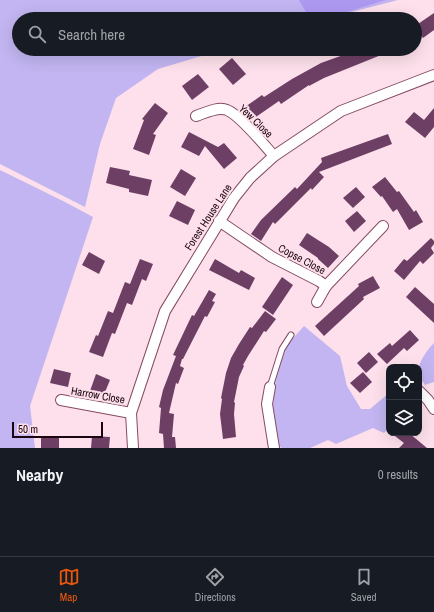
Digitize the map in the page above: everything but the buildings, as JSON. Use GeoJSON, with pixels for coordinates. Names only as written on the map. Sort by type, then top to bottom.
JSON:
{"type":"FeatureCollection","features":[{"type":"Feature","properties":{"kind":"street","name":"Forest House Lane"},"geometry":{"type":"LineString","coordinates":[[133,448],[131,412],[165,312],[219,221],[234,198],[250,178],[274,156],[342,111],[434,74]]}},
{"type":"Feature","properties":{"kind":"street","name":"Yew Close"},"geometry":{"type":"LineString","coordinates":[[196,116],[217,109],[226,110],[236,117],[274,156]]}},
{"type":"Feature","properties":{"kind":"street","name":"Copse Close"},"geometry":{"type":"LineString","coordinates":[[219,221],[272,257],[326,286],[383,226]]}},
{"type":"Feature","properties":{"kind":"street"},"geometry":{"type":"LineString","coordinates":[[317,302],[326,286]]}},
{"type":"Feature","properties":{"kind":"street"},"geometry":{"type":"LineString","coordinates":[[270,387],[267,404],[274,448]]}},
{"type":"Feature","properties":{"kind":"street"},"geometry":{"type":"LineString","coordinates":[[422,394],[434,409]]}},
{"type":"Feature","properties":{"kind":"street","name":"Harrow Close"},"geometry":{"type":"LineString","coordinates":[[61,400],[131,412]]}},
{"type":"Feature","properties":{"kind":"lane"},"geometry":{"type":"LineString","coordinates":[[270,387],[282,349],[291,335]]}},
{"type":"Feature","properties":{"kind":"shaded area"},"geometry":{"type":"Polygon","coordinates":[[[0,0],[398,0],[352,12],[12,12],[12,56],[202,56],[158,69],[116,98],[100,144],[85,207],[0,164],[0,0]]]}},
{"type":"Feature","properties":{"kind":"shaded area"},"geometry":{"type":"Polygon","coordinates":[[[299,0],[386,0],[347,12],[306,12],[299,0]]]}},
{"type":"Feature","properties":{"kind":"shaded area"},"geometry":{"type":"Polygon","coordinates":[[[0,170],[93,217],[30,406],[35,448],[0,448],[0,170]]]}},
{"type":"Feature","properties":{"kind":"shaded area"},"geometry":{"type":"Polygon","coordinates":[[[304,326],[340,356],[347,386],[361,409],[370,409],[386,396],[386,431],[384,433],[373,428],[336,444],[328,440],[310,448],[282,448],[278,446],[271,424],[276,375],[287,345],[304,326]]]}},
{"type":"Feature","properties":{"kind":"shaded area"},"geometry":{"type":"Polygon","coordinates":[[[434,343],[434,382],[425,385],[422,381],[422,364],[420,364],[434,343]]]}}]}
